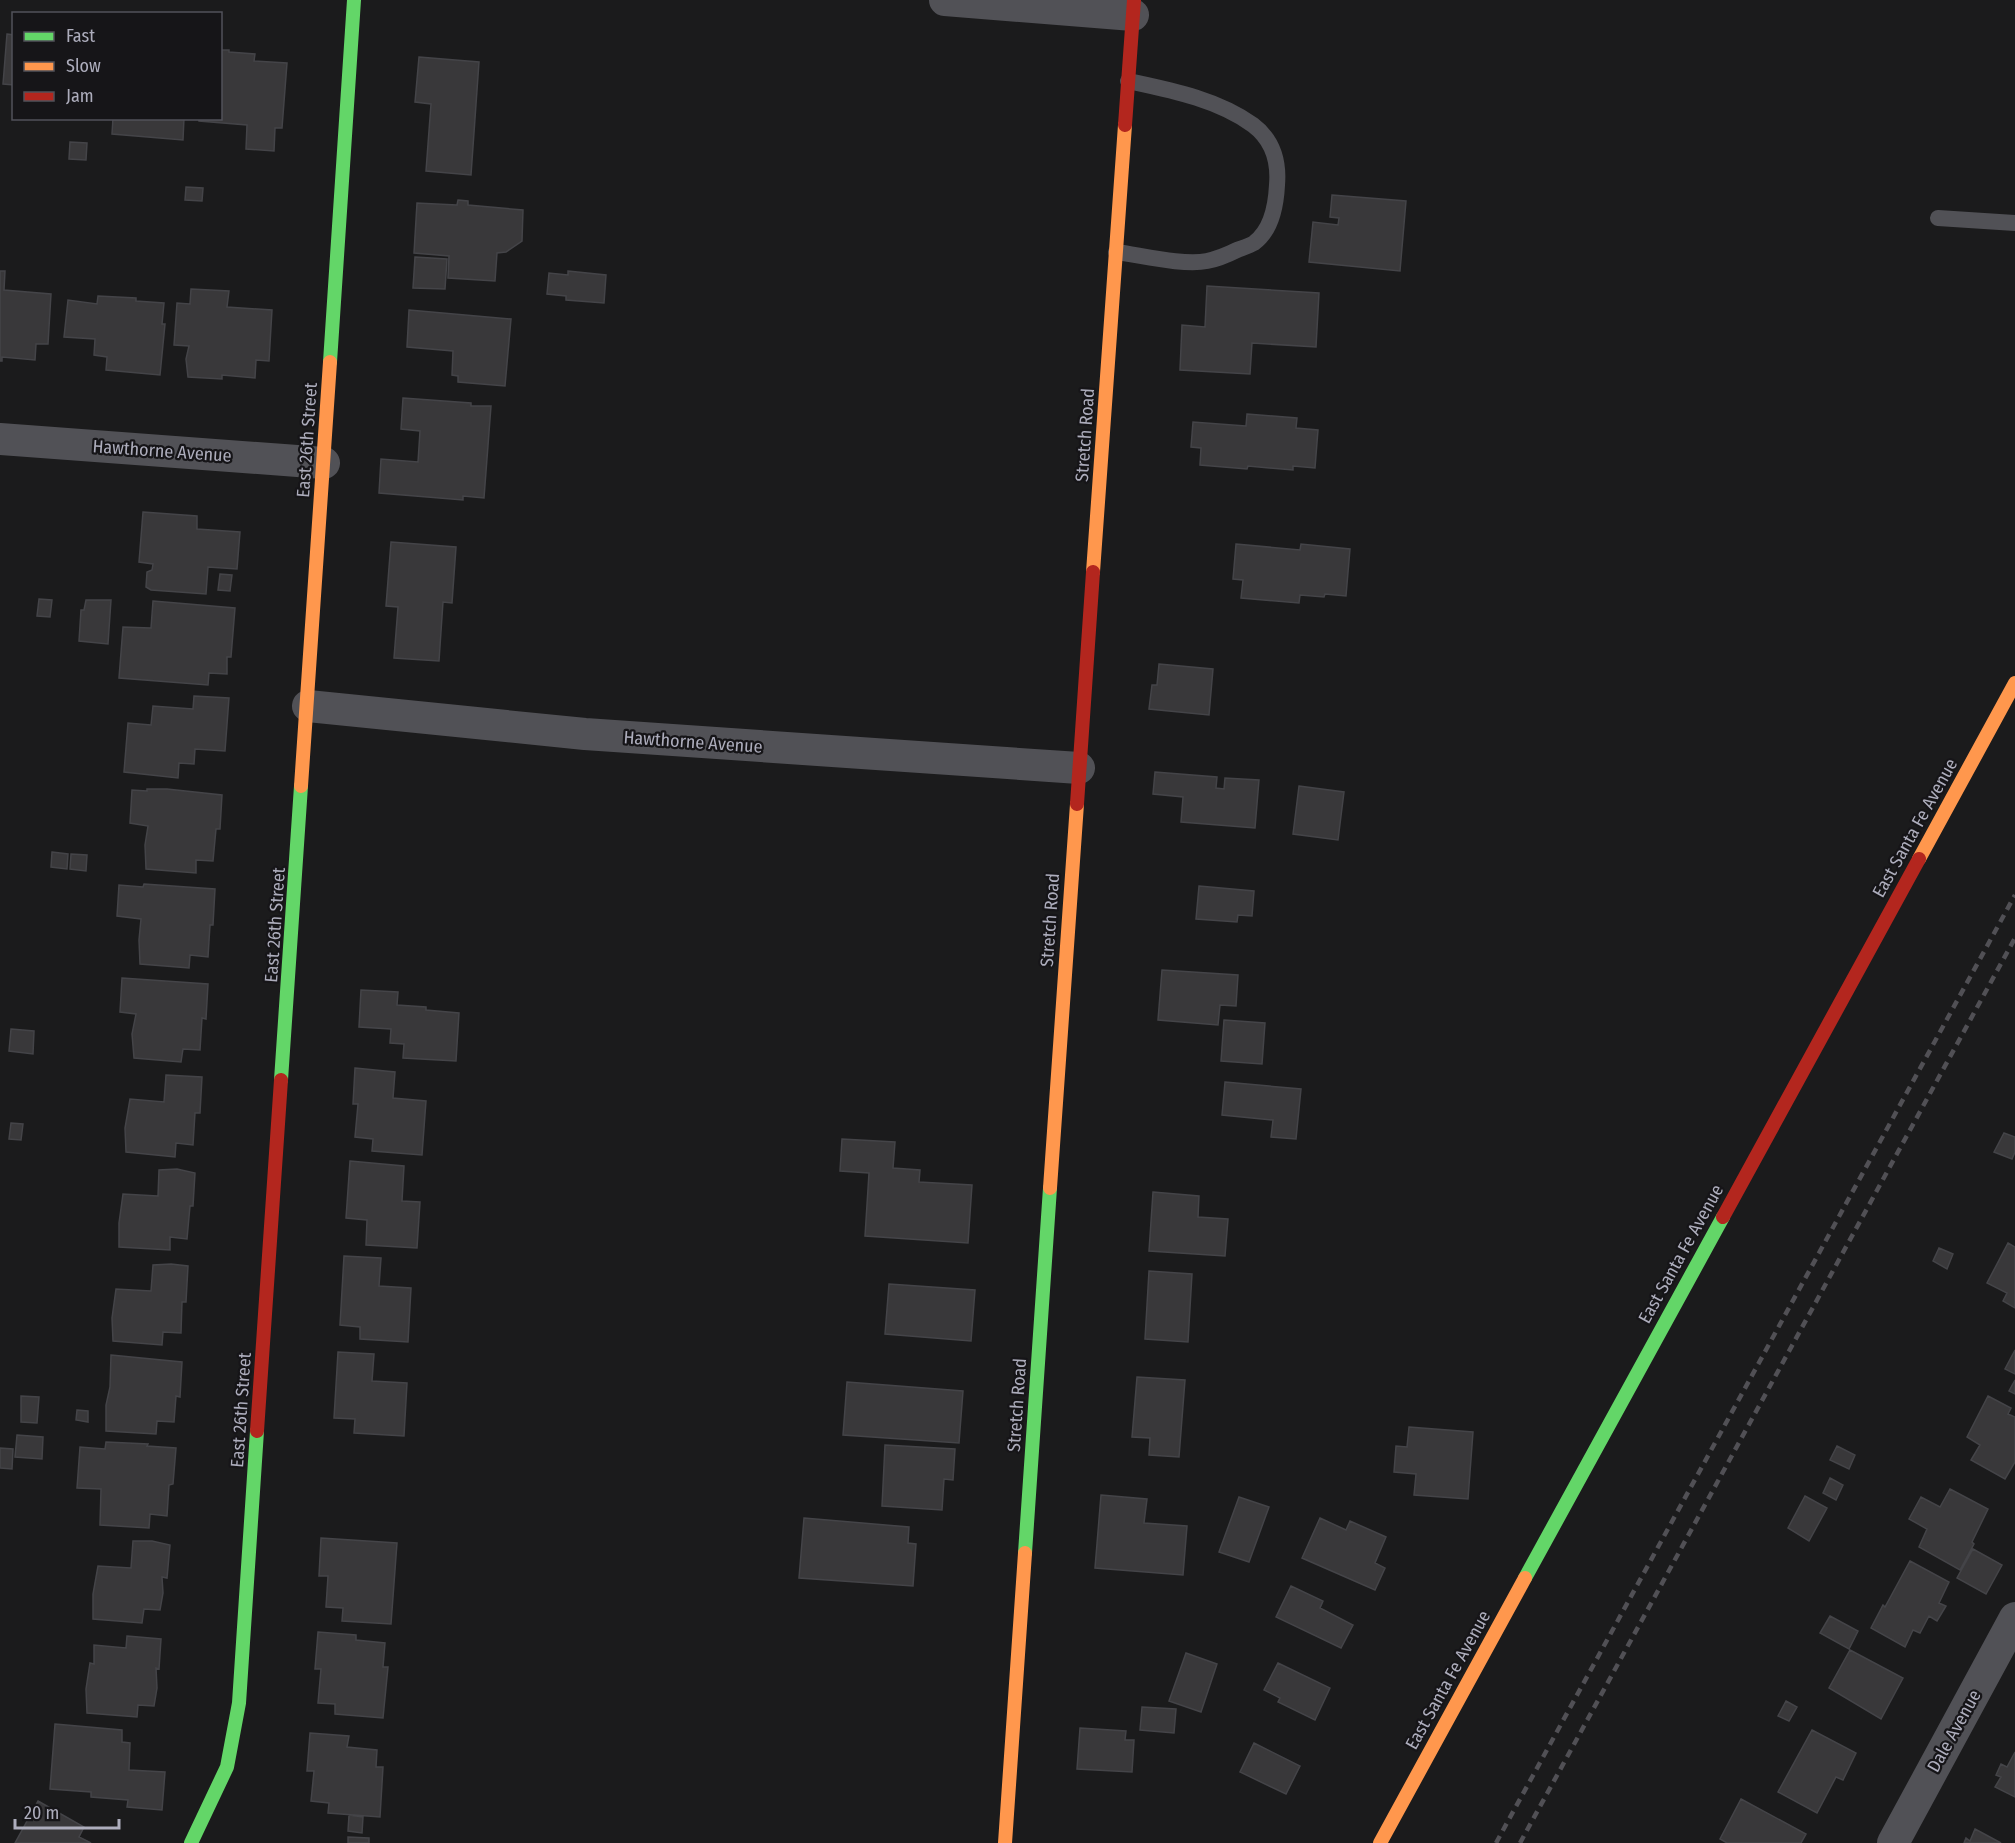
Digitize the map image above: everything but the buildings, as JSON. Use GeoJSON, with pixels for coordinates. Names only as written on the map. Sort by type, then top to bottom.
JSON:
{"type":"FeatureCollection","features":[{"type":"Feature","properties":{"kind":"street","name":"East 26th Street"},"geometry":{"type":"LineString","coordinates":[[191,1843],[227,1767],[239,1703],[354,0]]}},
{"type":"Feature","properties":{"kind":"street"},"geometry":{"type":"LineString","coordinates":[[945,0],[1134,8]]}},
{"type":"Feature","properties":{"kind":"street","name":"Stretch Road"},"geometry":{"type":"LineString","coordinates":[[1005,1843],[1134,8]]}},
{"type":"Feature","properties":{"kind":"street","name":"Hawthorne Avenue"},"geometry":{"type":"LineString","coordinates":[[0,439],[324,463]]}},
{"type":"Feature","properties":{"kind":"street","name":"East Santa Fe Avenue"},"geometry":{"type":"LineString","coordinates":[[1380,1843],[2015,682]]}},
{"type":"Feature","properties":{"kind":"street","name":"Hawthorne Avenue"},"geometry":{"type":"LineString","coordinates":[[308,706],[585,734],[1079,768]]}},
{"type":"Feature","properties":{"kind":"street","name":"Dale Avenue"},"geometry":{"type":"LineString","coordinates":[[1893,1843],[2015,1618]]}},
{"type":"Feature","properties":{"kind":"lane"},"geometry":{"type":"LineString","coordinates":[[1116,252],[1182,261],[1205,261],[1225,256],[1255,242],[1270,223],[1278,173],[1275,152],[1267,138],[1238,116],[1178,92],[1128,81]]}},
{"type":"Feature","properties":{"kind":"lane"},"geometry":{"type":"LineString","coordinates":[[1938,218],[2015,223]]}},
{"type":"Feature","properties":{"kind":"railway"},"geometry":{"type":"LineString","coordinates":[[1496,1843],[2015,895]]}},
{"type":"Feature","properties":{"kind":"railway"},"geometry":{"type":"LineString","coordinates":[[1520,1843],[2015,938]]}},
{"type":"Feature","properties":{"kind":"traffic: fast"},"geometry":{"type":"LineString","coordinates":[[330,362],[354,0]]}},
{"type":"Feature","properties":{"kind":"traffic: fast"},"geometry":{"type":"LineString","coordinates":[[281,1080],[301,786]]}},
{"type":"Feature","properties":{"kind":"traffic: fast"},"geometry":{"type":"LineString","coordinates":[[1025,1553],[1050,1188]]}},
{"type":"Feature","properties":{"kind":"traffic: fast"},"geometry":{"type":"LineString","coordinates":[[1525,1578],[1723,1217]]}},
{"type":"Feature","properties":{"kind":"traffic: fast"},"geometry":{"type":"LineString","coordinates":[[191,1843],[227,1767],[239,1703],[257,1431]]}},
{"type":"Feature","properties":{"kind":"traffic: slow"},"geometry":{"type":"LineString","coordinates":[[1093,572],[1125,125]]}},
{"type":"Feature","properties":{"kind":"traffic: slow"},"geometry":{"type":"LineString","coordinates":[[301,786],[330,362]]}},
{"type":"Feature","properties":{"kind":"traffic: slow"},"geometry":{"type":"LineString","coordinates":[[1919,859],[2015,683]]}},
{"type":"Feature","properties":{"kind":"traffic: slow"},"geometry":{"type":"LineString","coordinates":[[1050,1188],[1077,804]]}},
{"type":"Feature","properties":{"kind":"traffic: slow"},"geometry":{"type":"LineString","coordinates":[[1005,1843],[1025,1553]]}},
{"type":"Feature","properties":{"kind":"traffic: slow"},"geometry":{"type":"LineString","coordinates":[[1380,1843],[1525,1578]]}},
{"type":"Feature","properties":{"kind":"traffic: jam"},"geometry":{"type":"LineString","coordinates":[[1125,125],[1134,0]]}},
{"type":"Feature","properties":{"kind":"traffic: jam"},"geometry":{"type":"LineString","coordinates":[[1077,804],[1093,572]]}},
{"type":"Feature","properties":{"kind":"traffic: jam"},"geometry":{"type":"LineString","coordinates":[[1723,1217],[1919,859]]}},
{"type":"Feature","properties":{"kind":"traffic: jam"},"geometry":{"type":"LineString","coordinates":[[257,1431],[281,1080]]}}]}
